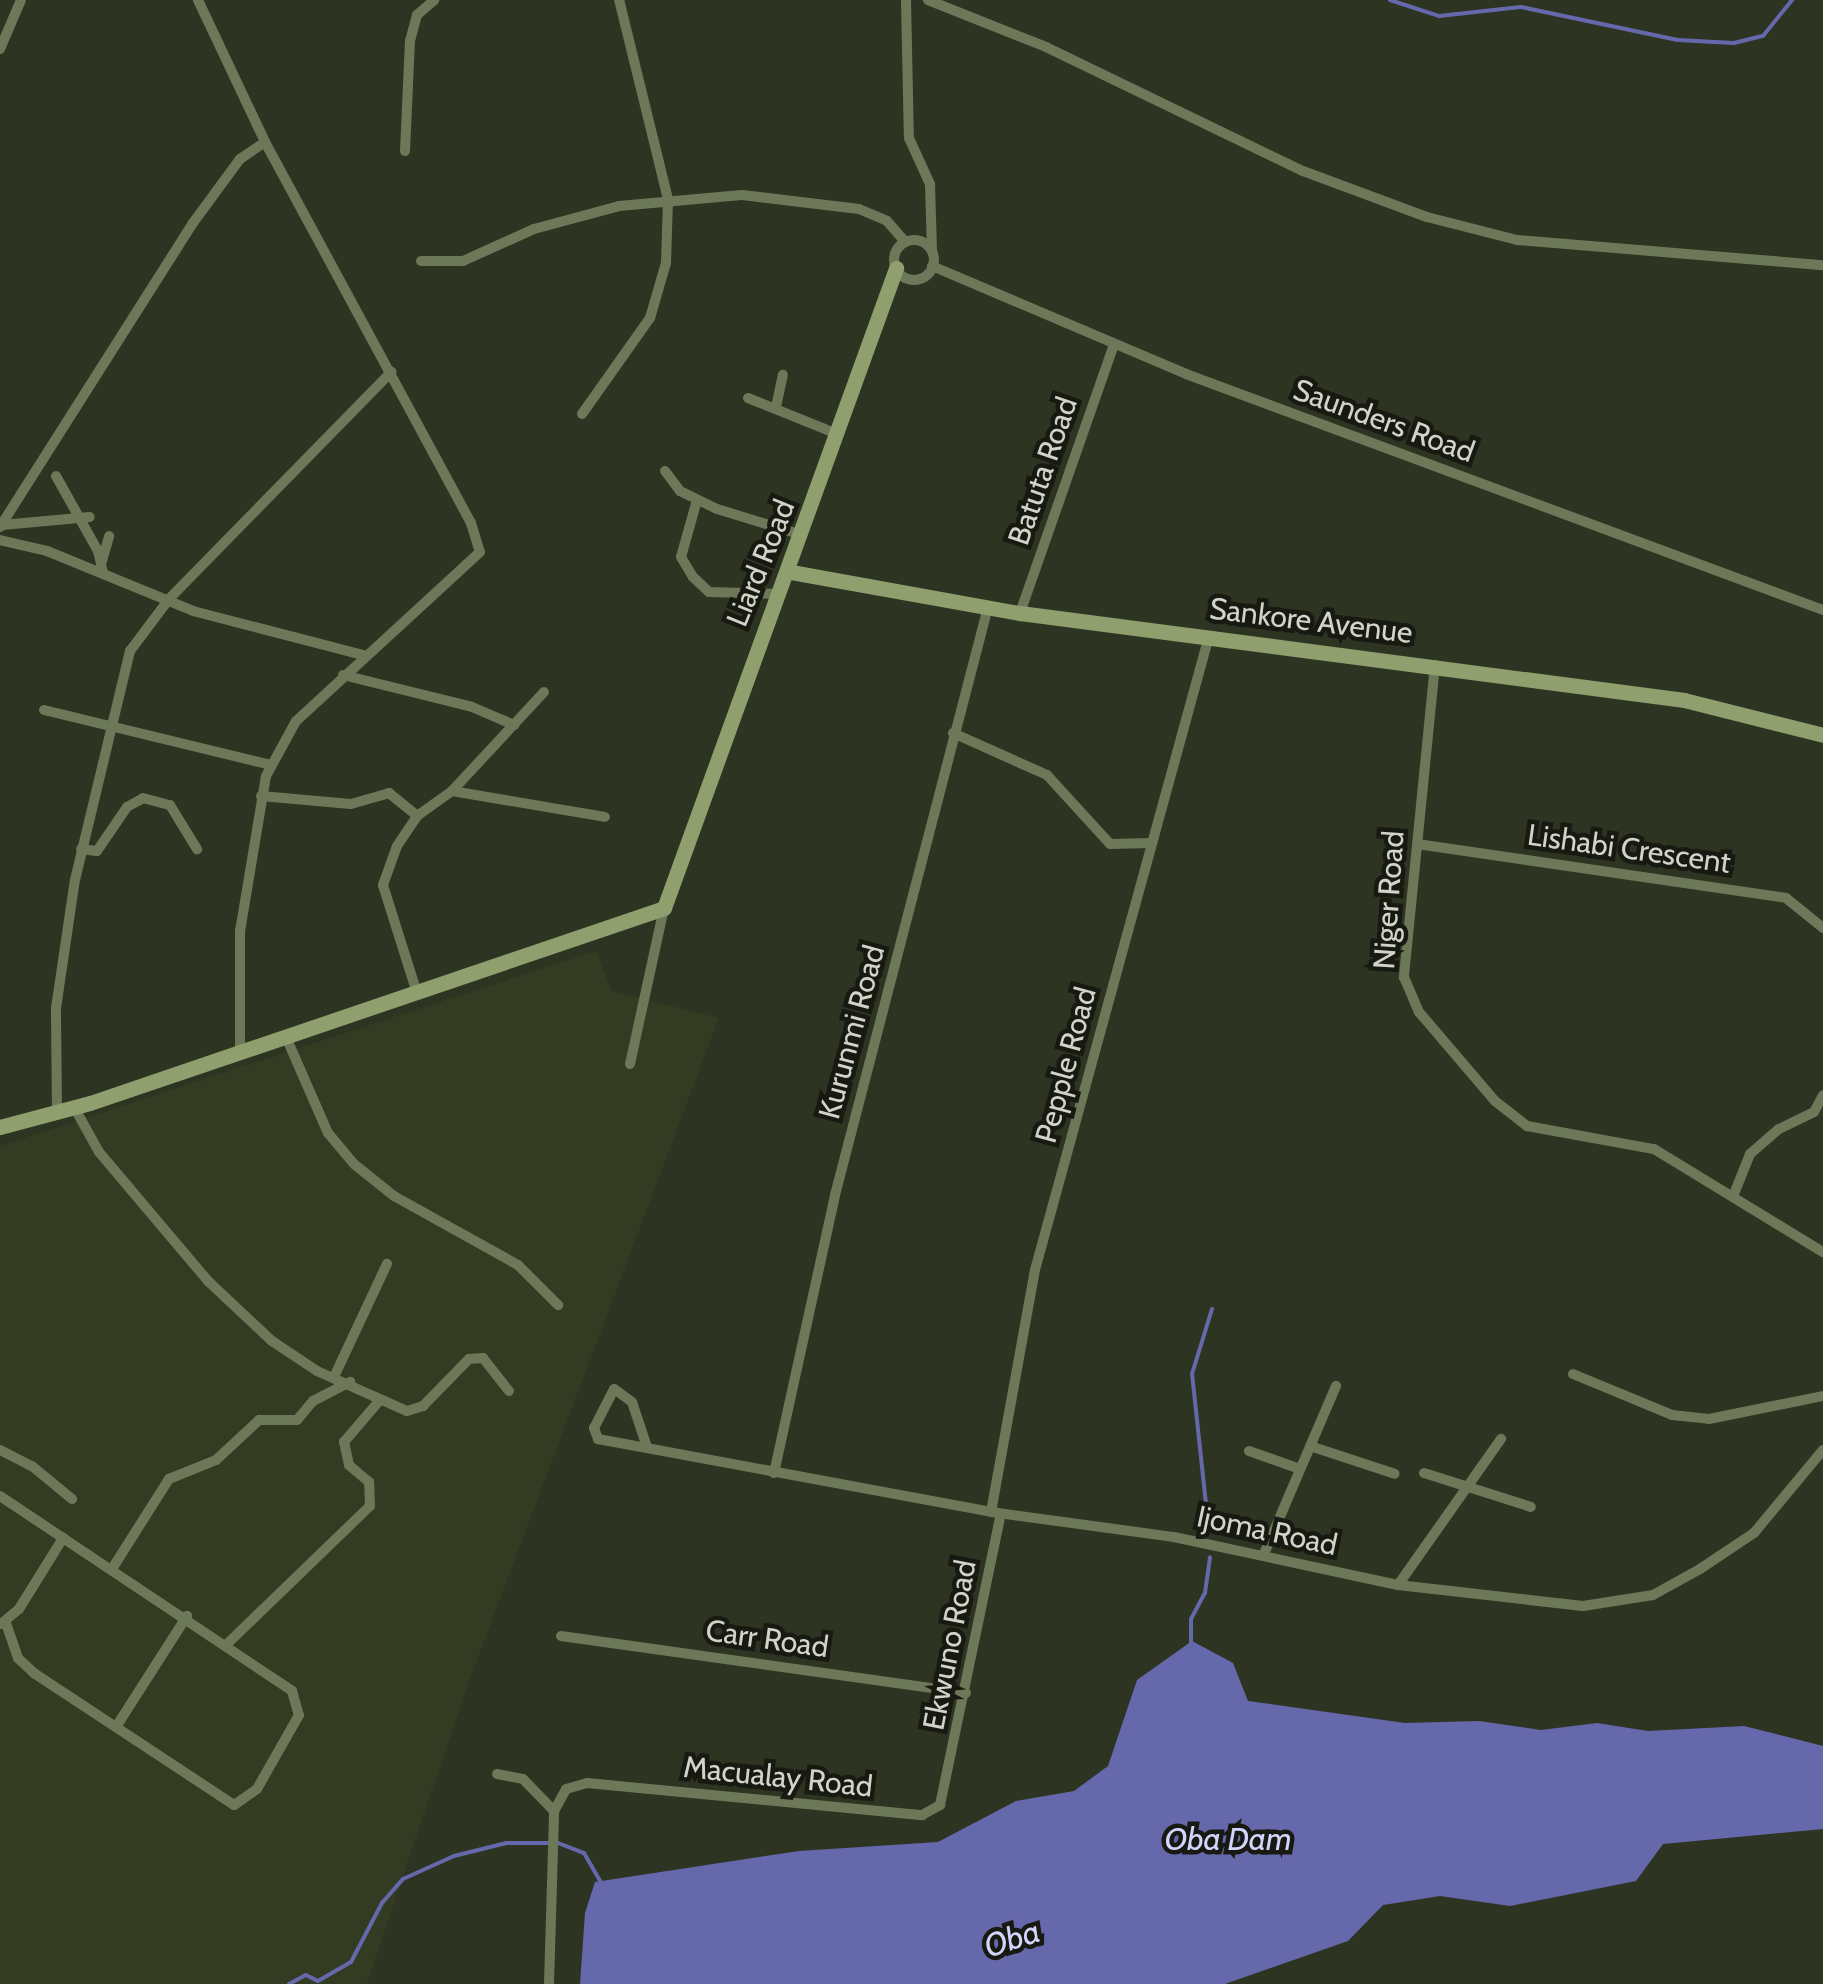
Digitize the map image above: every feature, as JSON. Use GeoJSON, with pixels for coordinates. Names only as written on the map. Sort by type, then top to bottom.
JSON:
{"type":"FeatureCollection","features":[{"type":"Feature","properties":{"kind":"street"},"geometry":{"type":"LineString","coordinates":[[0,49],[21,0]]}},
{"type":"Feature","properties":{"kind":"street"},"geometry":{"type":"LineString","coordinates":[[198,0],[266,142],[391,372],[480,552],[363,655],[296,721],[271,765],[261,796],[240,931],[240,1052]]}},
{"type":"Feature","properties":{"kind":"street"},"geometry":{"type":"LineString","coordinates":[[406,152],[414,79],[410,41],[417,15],[434,0]]}},
{"type":"Feature","properties":{"kind":"street"},"geometry":{"type":"LineString","coordinates":[[582,414],[650,318],[662,289],[668,199],[619,0]]}},
{"type":"Feature","properties":{"kind":"street"},"geometry":{"type":"LineString","coordinates":[[906,0],[909,138],[930,184],[932,226],[932,266],[918,279],[896,268],[896,250],[932,226]]}},
{"type":"Feature","properties":{"kind":"street"},"geometry":{"type":"LineString","coordinates":[[928,0],[1046,47],[1303,170],[1427,217],[1517,240],[1823,265]]}},
{"type":"Feature","properties":{"kind":"street"},"geometry":{"type":"LineString","coordinates":[[0,526],[193,223],[240,159],[266,142]]}},
{"type":"Feature","properties":{"kind":"street"},"geometry":{"type":"LineString","coordinates":[[421,261],[463,261],[534,230],[668,199],[742,195],[830,202],[887,221],[911,241],[932,251]]}},
{"type":"Feature","properties":{"kind":"street","name":"Saunders Road"},"geometry":{"type":"LineString","coordinates":[[932,266],[1114,345],[1823,610]]}},
{"type":"Feature","properties":{"kind":"street","name":"Liard Road"},"geometry":{"type":"LineString","coordinates":[[664,908],[791,572],[896,268]]}},
{"type":"Feature","properties":{"kind":"street","name":"Batuta Road"},"geometry":{"type":"LineString","coordinates":[[1020,612],[1114,345]]}},
{"type":"Feature","properties":{"kind":"street"},"geometry":{"type":"LineString","coordinates":[[391,372],[169,599],[130,652],[108,724],[82,849],[56,1008],[65,1110],[208,1280],[272,1341],[334,1377],[407,1411],[422,1406],[475,1358],[492,1365],[510,1392]]}},
{"type":"Feature","properties":{"kind":"street"},"geometry":{"type":"LineString","coordinates":[[776,407],[783,376]]}},
{"type":"Feature","properties":{"kind":"street"},"geometry":{"type":"LineString","coordinates":[[748,398],[838,434]]}},
{"type":"Feature","properties":{"kind":"street"},"geometry":{"type":"LineString","coordinates":[[665,471],[680,491],[697,500],[803,535]]}},
{"type":"Feature","properties":{"kind":"street"},"geometry":{"type":"LineString","coordinates":[[56,476],[60,494],[85,518],[102,567]]}},
{"type":"Feature","properties":{"kind":"street"},"geometry":{"type":"LineString","coordinates":[[697,500],[680,556],[693,578],[709,592],[780,594]]}},
{"type":"Feature","properties":{"kind":"street"},"geometry":{"type":"LineString","coordinates":[[0,526],[85,518]]}},
{"type":"Feature","properties":{"kind":"street"},"geometry":{"type":"LineString","coordinates":[[102,567],[109,536]]}},
{"type":"Feature","properties":{"kind":"street"},"geometry":{"type":"LineString","coordinates":[[0,540],[102,567],[193,612],[363,655]]}},
{"type":"Feature","properties":{"kind":"street","name":"Sankore Avenue"},"geometry":{"type":"LineString","coordinates":[[791,572],[1020,612],[1684,700],[1823,735]]}},
{"type":"Feature","properties":{"kind":"street","name":"Kurunmi Road"},"geometry":{"type":"LineString","coordinates":[[774,1474],[834,1195],[988,607]]}},
{"type":"Feature","properties":{"kind":"street","name":"Pepple Road"},"geometry":{"type":"LineString","coordinates":[[996,1513],[1035,1270],[1209,636]]}},
{"type":"Feature","properties":{"kind":"street","name":"Niger Road"},"geometry":{"type":"LineString","coordinates":[[1435,665],[1404,977],[1419,1012],[1495,1101],[1527,1126],[1654,1149],[1734,1194],[1823,1252]]}},
{"type":"Feature","properties":{"kind":"street"},"geometry":{"type":"LineString","coordinates":[[342,675],[472,706],[514,725]]}},
{"type":"Feature","properties":{"kind":"street"},"geometry":{"type":"LineString","coordinates":[[417,993],[384,885],[397,846],[417,816],[452,792],[544,692]]}},
{"type":"Feature","properties":{"kind":"street"},"geometry":{"type":"LineString","coordinates":[[44,710],[271,765]]}},
{"type":"Feature","properties":{"kind":"street"},"geometry":{"type":"LineString","coordinates":[[953,733],[1047,775],[1110,844],[1152,842]]}},
{"type":"Feature","properties":{"kind":"street"},"geometry":{"type":"LineString","coordinates":[[261,796],[351,804],[389,792],[417,816]]}},
{"type":"Feature","properties":{"kind":"street"},"geometry":{"type":"LineString","coordinates":[[452,792],[605,818]]}},
{"type":"Feature","properties":{"kind":"street"},"geometry":{"type":"LineString","coordinates":[[82,849],[96,851],[126,807],[144,798],[170,806],[197,850]]}},
{"type":"Feature","properties":{"kind":"street","name":"Lishabi Crescent"},"geometry":{"type":"LineString","coordinates":[[1417,844],[1786,898],[1823,928]]}},
{"type":"Feature","properties":{"kind":"street"},"geometry":{"type":"LineString","coordinates":[[0,1127],[65,1110],[664,908]]}},
{"type":"Feature","properties":{"kind":"street"},"geometry":{"type":"LineString","coordinates":[[630,1064],[664,908]]}},
{"type":"Feature","properties":{"kind":"street"},"geometry":{"type":"LineString","coordinates":[[286,1037],[328,1132],[354,1164],[394,1196],[518,1265],[558,1305]]}},
{"type":"Feature","properties":{"kind":"street"},"geometry":{"type":"LineString","coordinates":[[1734,1194],[1750,1154],[1779,1128],[1819,1112],[1823,1095]]}},
{"type":"Feature","properties":{"kind":"street"},"geometry":{"type":"LineString","coordinates":[[334,1377],[386,1264]]}},
{"type":"Feature","properties":{"kind":"street"},"geometry":{"type":"LineString","coordinates":[[1573,1374],[1672,1415],[1710,1419],[1823,1396]]}},
{"type":"Feature","properties":{"kind":"street"},"geometry":{"type":"LineString","coordinates":[[112,1569],[169,1478],[216,1460],[266,1416],[297,1420],[313,1402],[350,1382]]}},
{"type":"Feature","properties":{"kind":"street"},"geometry":{"type":"LineString","coordinates":[[1264,1554],[1336,1386]]}},
{"type":"Feature","properties":{"kind":"street","name":"Ijoma Road"},"geometry":{"type":"LineString","coordinates":[[648,1446],[632,1402],[623,1391],[607,1394],[594,1428],[598,1440],[648,1446],[774,1474],[996,1513],[1264,1554],[1398,1585],[1583,1606],[1653,1595],[1754,1533],[1823,1450]]}},
{"type":"Feature","properties":{"kind":"street"},"geometry":{"type":"LineString","coordinates":[[227,1644],[370,1506],[370,1482],[349,1464],[344,1442],[380,1400]]}},
{"type":"Feature","properties":{"kind":"street"},"geometry":{"type":"LineString","coordinates":[[1398,1585],[1464,1485],[1500,1439]]}},
{"type":"Feature","properties":{"kind":"street"},"geometry":{"type":"LineString","coordinates":[[1310,1446],[1395,1474]]}},
{"type":"Feature","properties":{"kind":"street"},"geometry":{"type":"LineString","coordinates":[[0,1450],[32,1466],[72,1499]]}},
{"type":"Feature","properties":{"kind":"street"},"geometry":{"type":"LineString","coordinates":[[1248,1451],[1300,1469]]}},
{"type":"Feature","properties":{"kind":"street"},"geometry":{"type":"LineString","coordinates":[[1424,1473],[1531,1508]]}},
{"type":"Feature","properties":{"kind":"street"},"geometry":{"type":"LineString","coordinates":[[0,1496],[187,1616],[299,1702],[299,1715],[245,1800],[234,1805],[18,1658],[3,1624],[64,1538]]}},
{"type":"Feature","properties":{"kind":"street","name":"Ekwuno Road"},"geometry":{"type":"LineString","coordinates":[[948,1785],[996,1513]]}},
{"type":"Feature","properties":{"kind":"street"},"geometry":{"type":"LineString","coordinates":[[116,1726],[187,1616]]}},
{"type":"Feature","properties":{"kind":"street","name":"Carr Road"},"geometry":{"type":"LineString","coordinates":[[561,1636],[966,1692]]}},
{"type":"Feature","properties":{"kind":"street"},"geometry":{"type":"LineString","coordinates":[[497,1774],[523,1780],[554,1811],[549,1984]]}},
{"type":"Feature","properties":{"kind":"street","name":"Macualay Road"},"geometry":{"type":"LineString","coordinates":[[554,1811],[566,1789],[587,1784],[922,1815],[940,1805],[948,1785]]}},
{"type":"Feature","properties":{"kind":"shaded area"},"geometry":{"type":"Polygon","coordinates":[[[596,951],[612,991],[719,1018],[464,1695],[367,1984],[0,1984],[0,1146],[596,951]]]}},
{"type":"Feature","properties":{"kind":"water","name":"Oba Dam"},"geometry":{"type":"Polygon","coordinates":[[[1192,1641],[1233,1663],[1248,1701],[1405,1723],[1479,1721],[1541,1730],[1597,1723],[1648,1731],[1744,1726],[1823,1746],[1823,1829],[1663,1844],[1636,1881],[1510,1906],[1440,1896],[1383,1905],[1348,1941],[1225,1984],[580,1984],[585,1913],[595,1882],[799,1851],[938,1842],[1016,1801],[1074,1791],[1108,1766],[1137,1680],[1192,1641]]]}},
{"type":"Feature","properties":{"kind":"waterway"},"geometry":{"type":"LineString","coordinates":[[1390,0],[1439,16],[1521,7],[1678,40],[1734,43],[1763,36],[1792,0]]}},
{"type":"Feature","properties":{"kind":"waterway"},"geometry":{"type":"LineString","coordinates":[[1208,1523],[1192,1374],[1212,1309]]}},
{"type":"Feature","properties":{"kind":"waterway"},"geometry":{"type":"LineString","coordinates":[[1191,1646],[1191,1619],[1205,1593],[1210,1557]]}},
{"type":"Feature","properties":{"kind":"waterway","name":"Oba"},"geometry":{"type":"LineString","coordinates":[[289,1984],[306,1975],[318,1981],[351,1962],[382,1903],[403,1879],[454,1856],[506,1843],[558,1843],[584,1853],[601,1882]]}}]}
